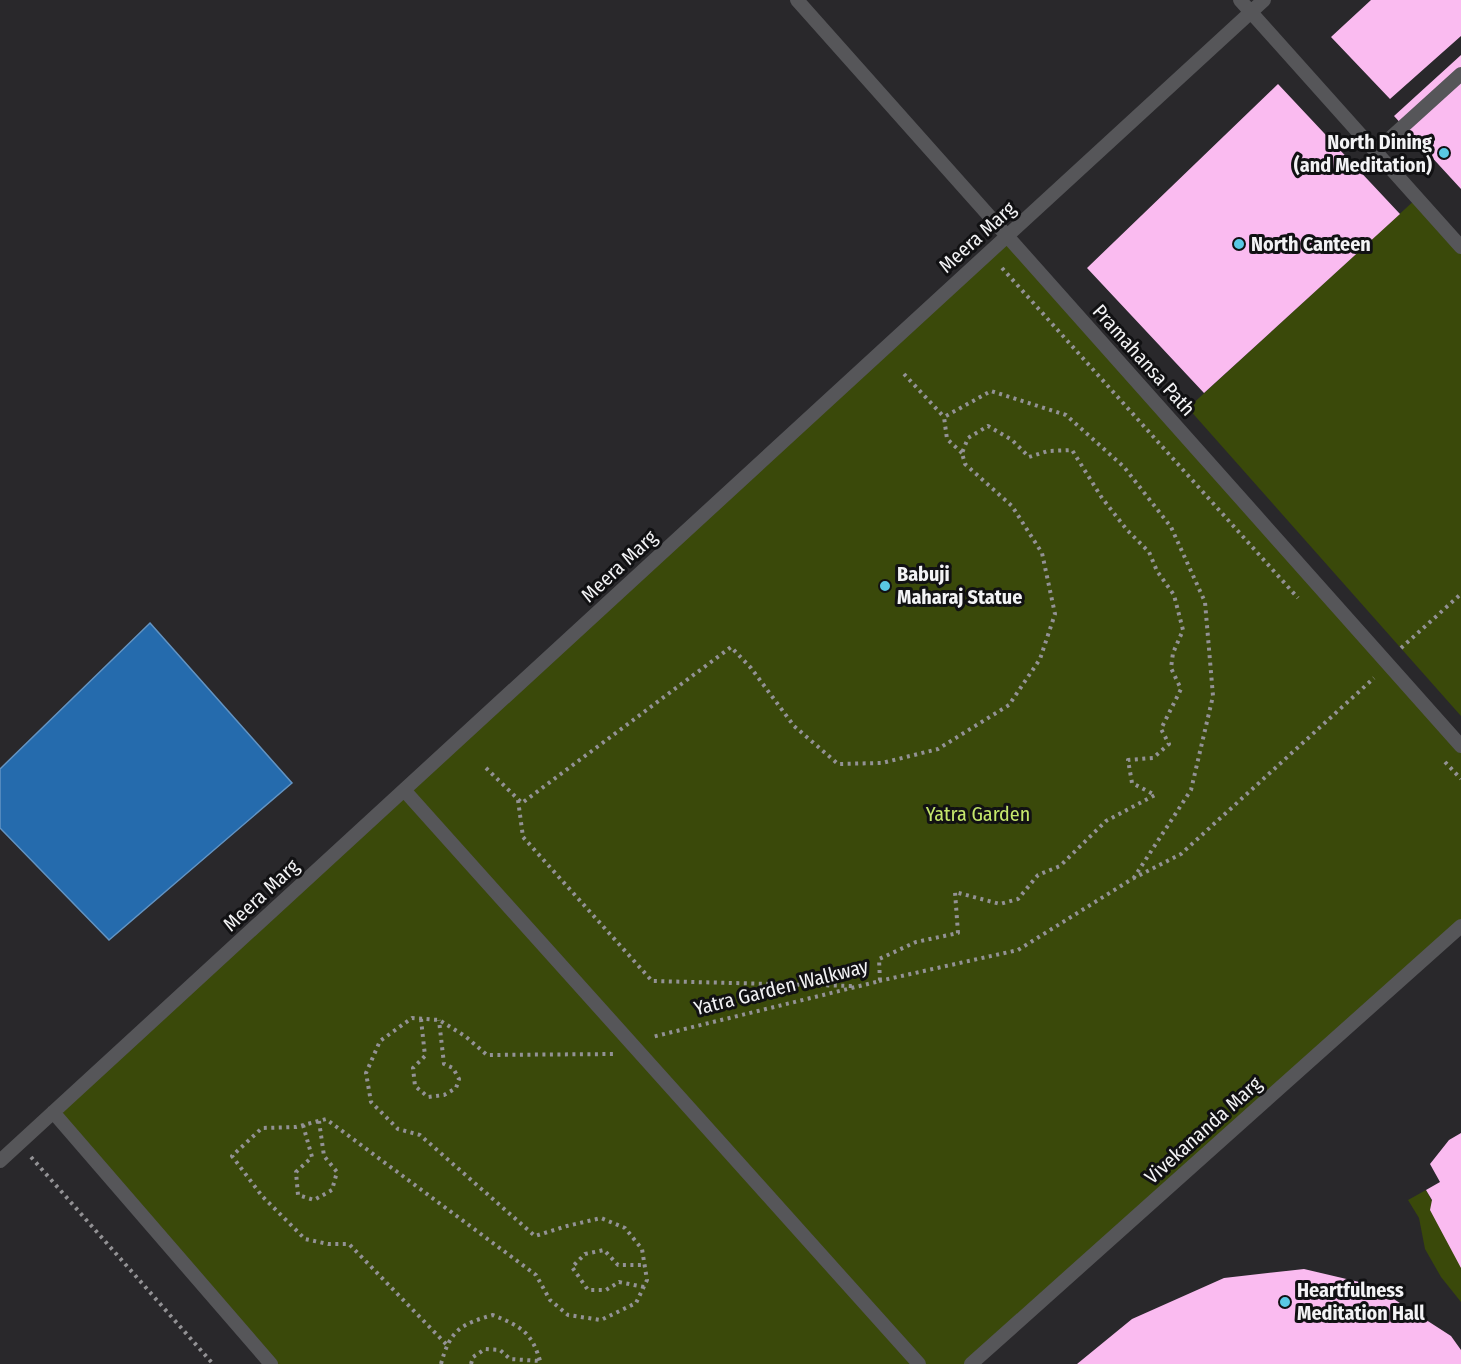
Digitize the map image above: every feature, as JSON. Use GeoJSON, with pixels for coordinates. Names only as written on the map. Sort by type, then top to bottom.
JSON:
{"type":"FeatureCollection","features":[{"type":"Feature","properties":{"kind":"lane","name":"Pramahansa Path"},"geometry":{"type":"LineString","coordinates":[[797,0],[1461,746]]}},
{"type":"Feature","properties":{"kind":"lane"},"geometry":{"type":"LineString","coordinates":[[1240,0],[1461,246]]}},
{"type":"Feature","properties":{"kind":"lane","name":"Meera Marg"},"geometry":{"type":"LineString","coordinates":[[0,1161],[1264,0]]}},
{"type":"Feature","properties":{"kind":"lane"},"geometry":{"type":"LineString","coordinates":[[1376,151],[1461,74]]}},
{"type":"Feature","properties":{"kind":"lane"},"geometry":{"type":"LineString","coordinates":[[404,790],[919,1364]]}},
{"type":"Feature","properties":{"kind":"lane","name":"Vivekananda Marg"},"geometry":{"type":"LineString","coordinates":[[971,1364],[1461,926]]}},
{"type":"Feature","properties":{"kind":"lane"},"geometry":{"type":"LineString","coordinates":[[53,1112],[271,1364]]}},
{"type":"Feature","properties":{"kind":"path"},"geometry":{"type":"LineString","coordinates":[[988,253],[1300,600]]}},
{"type":"Feature","properties":{"kind":"path"},"geometry":{"type":"LineString","coordinates":[[486,768],[522,803],[731,648],[751,668],[794,726],[838,764],[882,763],[938,749],[1010,705],[1040,659],[1055,614],[1042,553],[1012,506],[965,464],[962,453],[947,439],[944,417],[903,374]]}},
{"type":"Feature","properties":{"kind":"path"},"geometry":{"type":"LineString","coordinates":[[944,417],[991,392],[1066,415],[1124,467],[1171,527],[1205,602],[1213,696],[1191,790],[1132,879]]}},
{"type":"Feature","properties":{"kind":"path","name":"Yatra Garden Walkway"},"geometry":{"type":"LineString","coordinates":[[644,1287],[647,1280],[642,1249],[625,1228],[601,1218],[535,1236],[420,1135],[398,1129],[371,1102],[366,1073],[380,1041],[412,1018],[439,1020],[465,1036],[487,1055],[626,1054],[656,1034],[880,981],[879,959],[916,942],[958,933],[955,892],[1000,904],[1018,899],[1038,875],[1060,866],[1106,821],[1155,795],[1132,783],[1128,760],[1153,758],[1169,744],[1161,729],[1181,689],[1172,668],[1173,653],[1183,630],[1174,595],[1157,571],[1149,552],[1127,530],[1102,498],[1072,450],[1048,451],[1029,457],[1012,440],[988,426],[968,438],[962,453]]}},
{"type":"Feature","properties":{"kind":"path"},"geometry":{"type":"LineString","coordinates":[[1401,648],[1461,594]]}},
{"type":"Feature","properties":{"kind":"path"},"geometry":{"type":"LineString","coordinates":[[518,799],[523,837],[652,981],[858,986],[1018,950],[1132,879],[1181,854],[1388,664]]}},
{"type":"Feature","properties":{"kind":"path"},"geometry":{"type":"LineString","coordinates":[[1372,680],[1379,687]]}},
{"type":"Feature","properties":{"kind":"path"},"geometry":{"type":"LineString","coordinates":[[1445,761],[1461,779]]}},
{"type":"Feature","properties":{"kind":"path"},"geometry":{"type":"LineString","coordinates":[[421,1019],[426,1056],[413,1068],[415,1086],[429,1097],[444,1095],[456,1088],[459,1079],[453,1068],[444,1064],[439,1020]]}},
{"type":"Feature","properties":{"kind":"path"},"geometry":{"type":"LineString","coordinates":[[446,1344],[349,1244],[328,1244],[305,1239],[262,1196],[232,1156],[262,1128],[303,1125],[326,1119],[536,1275],[550,1300],[568,1316],[601,1320],[636,1303],[644,1287],[619,1282],[606,1290],[588,1290],[572,1267],[585,1254],[604,1250],[618,1264],[644,1265]]}},
{"type":"Feature","properties":{"kind":"path"},"geometry":{"type":"LineString","coordinates":[[303,1125],[312,1157],[296,1172],[298,1195],[314,1200],[332,1190],[337,1172],[324,1156],[318,1121]]}},
{"type":"Feature","properties":{"kind":"path"},"geometry":{"type":"LineString","coordinates":[[19,1144],[213,1364]]}},
{"type":"Feature","properties":{"kind":"path"},"geometry":{"type":"LineString","coordinates":[[441,1364],[446,1344],[466,1323],[493,1315],[522,1328],[536,1348],[541,1362],[510,1359],[500,1350],[485,1349],[473,1357],[471,1364]]}},
{"type":"Feature","properties":{"kind":"green space"},"geometry":{"type":"Polygon","coordinates":[[[1417,198],[1461,247],[1461,716],[1188,408],[1417,198]]]}},
{"type":"Feature","properties":{"kind":"green space","name":"Yatra Garden"},"geometry":{"type":"Polygon","coordinates":[[[1007,236],[1461,746],[1461,926],[971,1364],[271,1364],[53,1112],[1007,236]]]}},
{"type":"Feature","properties":{"kind":"green space"},"geometry":{"type":"Polygon","coordinates":[[[1426,1190],[1461,1254],[1461,1302],[1441,1277],[1425,1249],[1419,1218],[1408,1200],[1426,1190]]]}},
{"type":"Feature","properties":{"kind":"water"},"geometry":{"type":"Polygon","coordinates":[[[150,623],[292,783],[109,940],[0,828],[0,769],[150,623]]]}},
{"type":"Feature","properties":{"kind":"building"},"geometry":{"type":"Polygon","coordinates":[[[1371,0],[1461,0],[1461,36],[1390,99],[1331,37],[1371,0]]]}},
{"type":"Feature","properties":{"kind":"building","name":"North Dining (and Meditation)"},"geometry":{"type":"Polygon","coordinates":[[[1461,55],[1461,189],[1394,116],[1461,55]]]}},
{"type":"Feature","properties":{"kind":"building","name":"North Canteen"},"geometry":{"type":"Polygon","coordinates":[[[1278,84],[1400,214],[1204,393],[1087,268],[1278,84]]]}},
{"type":"Feature","properties":{"kind":"building"},"geometry":{"type":"Polygon","coordinates":[[[1461,1133],[1461,1268],[1430,1210],[1432,1200],[1426,1190],[1440,1182],[1430,1164],[1449,1140],[1461,1133]]]}},
{"type":"Feature","properties":{"kind":"building","name":"Heartfulness Meditation Hall"},"geometry":{"type":"Polygon","coordinates":[[[1304,1269],[1372,1285],[1451,1336],[1461,1350],[1461,1364],[1077,1364],[1132,1319],[1224,1278],[1304,1269]]]}},
{"type":"Feature","properties":{"kind":"place","name":"North Dining (and Meditation)"},"geometry":{"type":"Point","coordinates":[1444,153]}},
{"type":"Feature","properties":{"kind":"place","name":"North Canteen"},"geometry":{"type":"Point","coordinates":[1239,244]}},
{"type":"Feature","properties":{"kind":"place","name":"Babuji Maharaj Statue"},"geometry":{"type":"Point","coordinates":[885,586]}},
{"type":"Feature","properties":{"kind":"place","name":"Heartfulness Meditation Hall"},"geometry":{"type":"Point","coordinates":[1285,1302]}}]}
